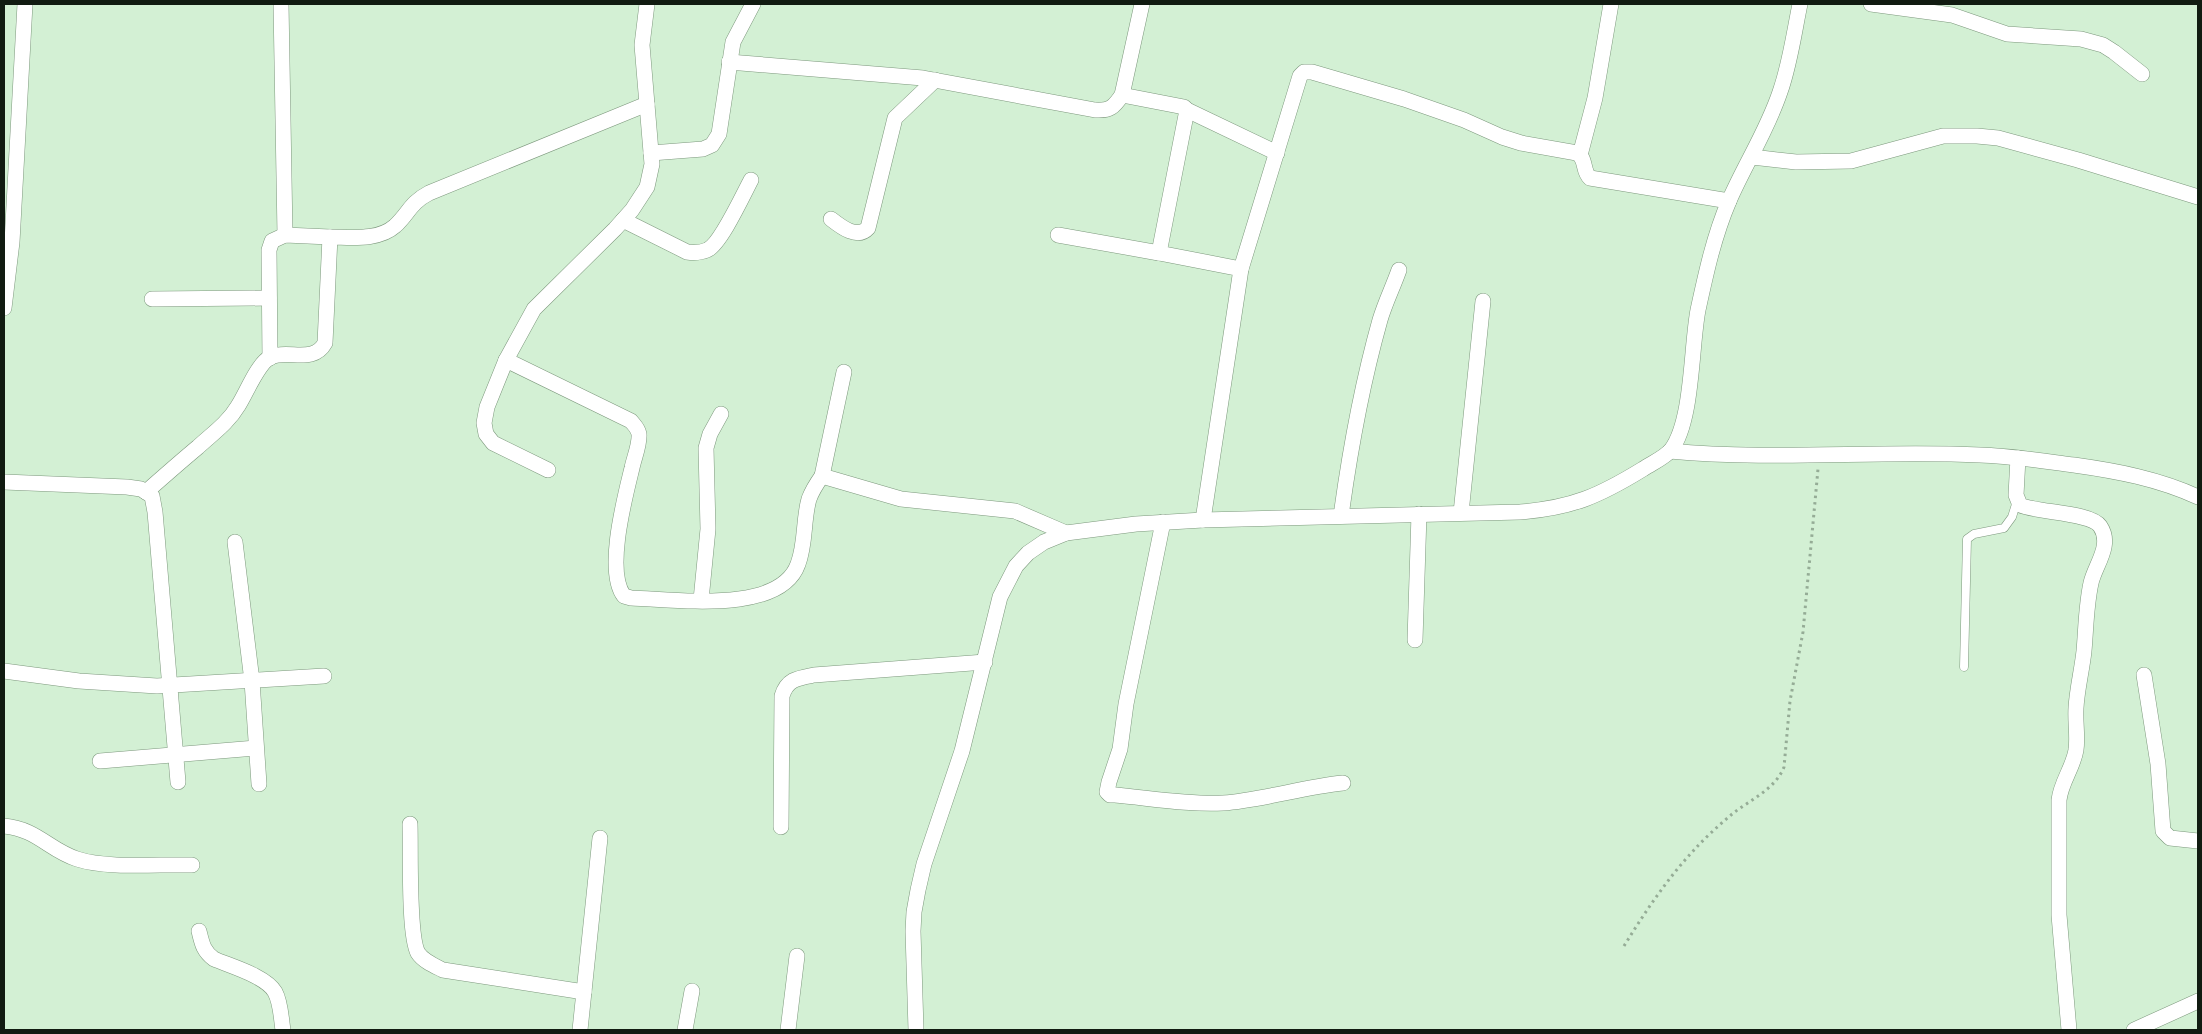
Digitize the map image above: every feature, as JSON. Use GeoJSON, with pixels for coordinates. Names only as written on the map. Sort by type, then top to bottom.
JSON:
{"type":"FeatureCollection","features":[{"type":"Feature","properties":{"kind":"street"},"geometry":{"type":"LineString","coordinates":[[4,308],[12,242],[11,152],[25,4]]}},
{"type":"Feature","properties":{"kind":"street"},"geometry":{"type":"LineString","coordinates":[[281,4],[285,235]]}},
{"type":"Feature","properties":{"kind":"street"},"geometry":{"type":"LineString","coordinates":[[548,470],[493,443],[486,434],[484,424],[487,407],[506,360],[534,309],[623,220],[647,187],[651,175],[651,153],[642,45],[647,4]]}},
{"type":"Feature","properties":{"kind":"street"},"geometry":{"type":"LineString","coordinates":[[651,153],[703,149],[712,145],[719,134],[733,42],[753,4]]}},
{"type":"Feature","properties":{"kind":"street"},"geometry":{"type":"LineString","coordinates":[[729,62],[895,74],[1095,110],[1107,110],[1115,107],[1122,94],[1142,4]]}},
{"type":"Feature","properties":{"kind":"street"},"geometry":{"type":"LineString","coordinates":[[1580,155],[1595,98],[1611,4]]}},
{"type":"Feature","properties":{"kind":"street"},"geometry":{"type":"LineString","coordinates":[[916,1030],[914,912],[924,864],[962,751],[1000,597],[1016,566],[1036,548],[1066,533],[1102,527],[1203,520],[1520,512],[1556,508],[1572,504],[1605,490],[1670,451],[1677,440],[1683,420],[1691,378],[1698,312],[1711,255],[1729,201],[1763,135],[1781,90],[1800,4]]}},
{"type":"Feature","properties":{"kind":"street"},"geometry":{"type":"LineString","coordinates":[[1870,4],[1952,15],[2007,34],[2082,39],[2103,45],[2142,74]]}},
{"type":"Feature","properties":{"kind":"street"},"geometry":{"type":"LineString","coordinates":[[1203,520],[1241,269],[1302,73],[1307,72],[1404,99],[1521,143],[1569,150],[1580,155],[1585,162],[1586,173],[1590,178],[1729,201]]}},
{"type":"Feature","properties":{"kind":"street"},"geometry":{"type":"LineString","coordinates":[[830,219],[851,232],[861,233],[868,228],[882,163],[895,118],[935,80]]}},
{"type":"Feature","properties":{"kind":"street"},"geometry":{"type":"LineString","coordinates":[[1122,94],[1184,107],[1277,152]]}},
{"type":"Feature","properties":{"kind":"street"},"geometry":{"type":"LineString","coordinates":[[270,358],[269,250],[272,241],[285,235],[367,237],[381,234],[394,226],[416,200],[429,193],[647,104]]}},
{"type":"Feature","properties":{"kind":"street"},"geometry":{"type":"LineString","coordinates":[[1159,253],[1187,110]]}},
{"type":"Feature","properties":{"kind":"street"},"geometry":{"type":"LineString","coordinates":[[1752,157],[1796,162],[1851,161],[1943,136],[1977,136],[1998,138],[2078,160],[2198,197]]}},
{"type":"Feature","properties":{"kind":"street"},"geometry":{"type":"LineString","coordinates":[[623,220],[687,252],[698,253],[709,250],[717,242],[751,180]]}},
{"type":"Feature","properties":{"kind":"street"},"geometry":{"type":"LineString","coordinates":[[1058,235],[1241,269]]}},
{"type":"Feature","properties":{"kind":"street"},"geometry":{"type":"LineString","coordinates":[[146,492],[226,422],[237,408],[263,364],[270,358],[283,355],[312,355],[321,350],[324,343],[330,237]]}},
{"type":"Feature","properties":{"kind":"street"},"geometry":{"type":"LineString","coordinates":[[1341,516],[1358,412],[1380,320],[1399,270]]}},
{"type":"Feature","properties":{"kind":"street"},"geometry":{"type":"LineString","coordinates":[[152,299],[269,298]]}},
{"type":"Feature","properties":{"kind":"street"},"geometry":{"type":"LineString","coordinates":[[1461,513],[1483,301]]}},
{"type":"Feature","properties":{"kind":"street"},"geometry":{"type":"LineString","coordinates":[[506,360],[631,421],[637,428],[639,435],[619,525],[618,584],[624,596],[631,598],[724,601],[745,598],[777,588],[788,579],[798,566],[809,500],[822,476],[844,372]]}},
{"type":"Feature","properties":{"kind":"street"},"geometry":{"type":"LineString","coordinates":[[702,600],[708,529],[706,448],[710,434],[721,414]]}},
{"type":"Feature","properties":{"kind":"street"},"geometry":{"type":"LineString","coordinates":[[1670,451],[1740,456],[1942,454],[2018,458],[2130,474],[2162,483],[2198,497]]}},
{"type":"Feature","properties":{"kind":"street"},"geometry":{"type":"LineString","coordinates":[[2018,458],[2017,501],[2020,505],[2032,510],[2096,522],[2102,531],[2105,541],[2105,548],[2093,574],[2086,613],[2076,708],[2076,751],[2060,791],[2059,800],[2059,915],[2069,1030]]}},
{"type":"Feature","properties":{"kind":"street"},"geometry":{"type":"LineString","coordinates":[[822,476],[901,499],[1015,510],[1066,533]]}},
{"type":"Feature","properties":{"kind":"street"},"geometry":{"type":"LineString","coordinates":[[4,482],[127,487],[146,492],[152,496],[156,512],[178,782]]}},
{"type":"Feature","properties":{"kind":"street"},"geometry":{"type":"LineString","coordinates":[[1415,640],[1419,514]]}},
{"type":"Feature","properties":{"kind":"street"},"geometry":{"type":"LineString","coordinates":[[1163,522],[1126,704],[1120,749],[1109,782],[1108,792],[1110,795],[1221,803],[1270,797],[1320,786],[1344,783]]}},
{"type":"Feature","properties":{"kind":"street"},"geometry":{"type":"LineString","coordinates":[[235,542],[252,681],[259,784]]}},
{"type":"Feature","properties":{"kind":"street"},"geometry":{"type":"LineString","coordinates":[[781,827],[782,696],[786,686],[795,678],[985,662]]}},
{"type":"Feature","properties":{"kind":"street"},"geometry":{"type":"LineString","coordinates":[[4,671],[95,682],[170,685],[324,676]]}},
{"type":"Feature","properties":{"kind":"street"},"geometry":{"type":"LineString","coordinates":[[2144,676],[2158,764],[2163,831],[2170,838],[2198,841]]}},
{"type":"Feature","properties":{"kind":"street"},"geometry":{"type":"LineString","coordinates":[[100,762],[256,748]]}},
{"type":"Feature","properties":{"kind":"street"},"geometry":{"type":"LineString","coordinates":[[410,824],[413,925],[418,954],[427,962],[443,970],[584,992]]}},
{"type":"Feature","properties":{"kind":"street"},"geometry":{"type":"LineString","coordinates":[[4,826],[15,827],[33,833],[75,859],[94,863],[192,865]]}},
{"type":"Feature","properties":{"kind":"street"},"geometry":{"type":"LineString","coordinates":[[580,1030],[600,838]]}},
{"type":"Feature","properties":{"kind":"street"},"geometry":{"type":"LineString","coordinates":[[199,931],[202,946],[207,954],[214,959],[266,982],[275,991],[280,1005],[283,1030]]}},
{"type":"Feature","properties":{"kind":"street"},"geometry":{"type":"LineString","coordinates":[[788,1030],[797,956]]}},
{"type":"Feature","properties":{"kind":"street"},"geometry":{"type":"LineString","coordinates":[[686,1030],[692,991]]}},
{"type":"Feature","properties":{"kind":"street"},"geometry":{"type":"LineString","coordinates":[[2134,1030],[2198,1002]]}},
{"type":"Feature","properties":{"kind":"lane"},"geometry":{"type":"LineString","coordinates":[[1964,667],[1967,539],[1974,534],[2004,528],[2012,517],[2017,501]]}},
{"type":"Feature","properties":{"kind":"path"},"geometry":{"type":"LineString","coordinates":[[1624,946],[1646,909],[1695,849],[1731,814],[1772,786],[1780,777],[1784,767],[1790,700],[1803,632],[1819,456]]}}]}
